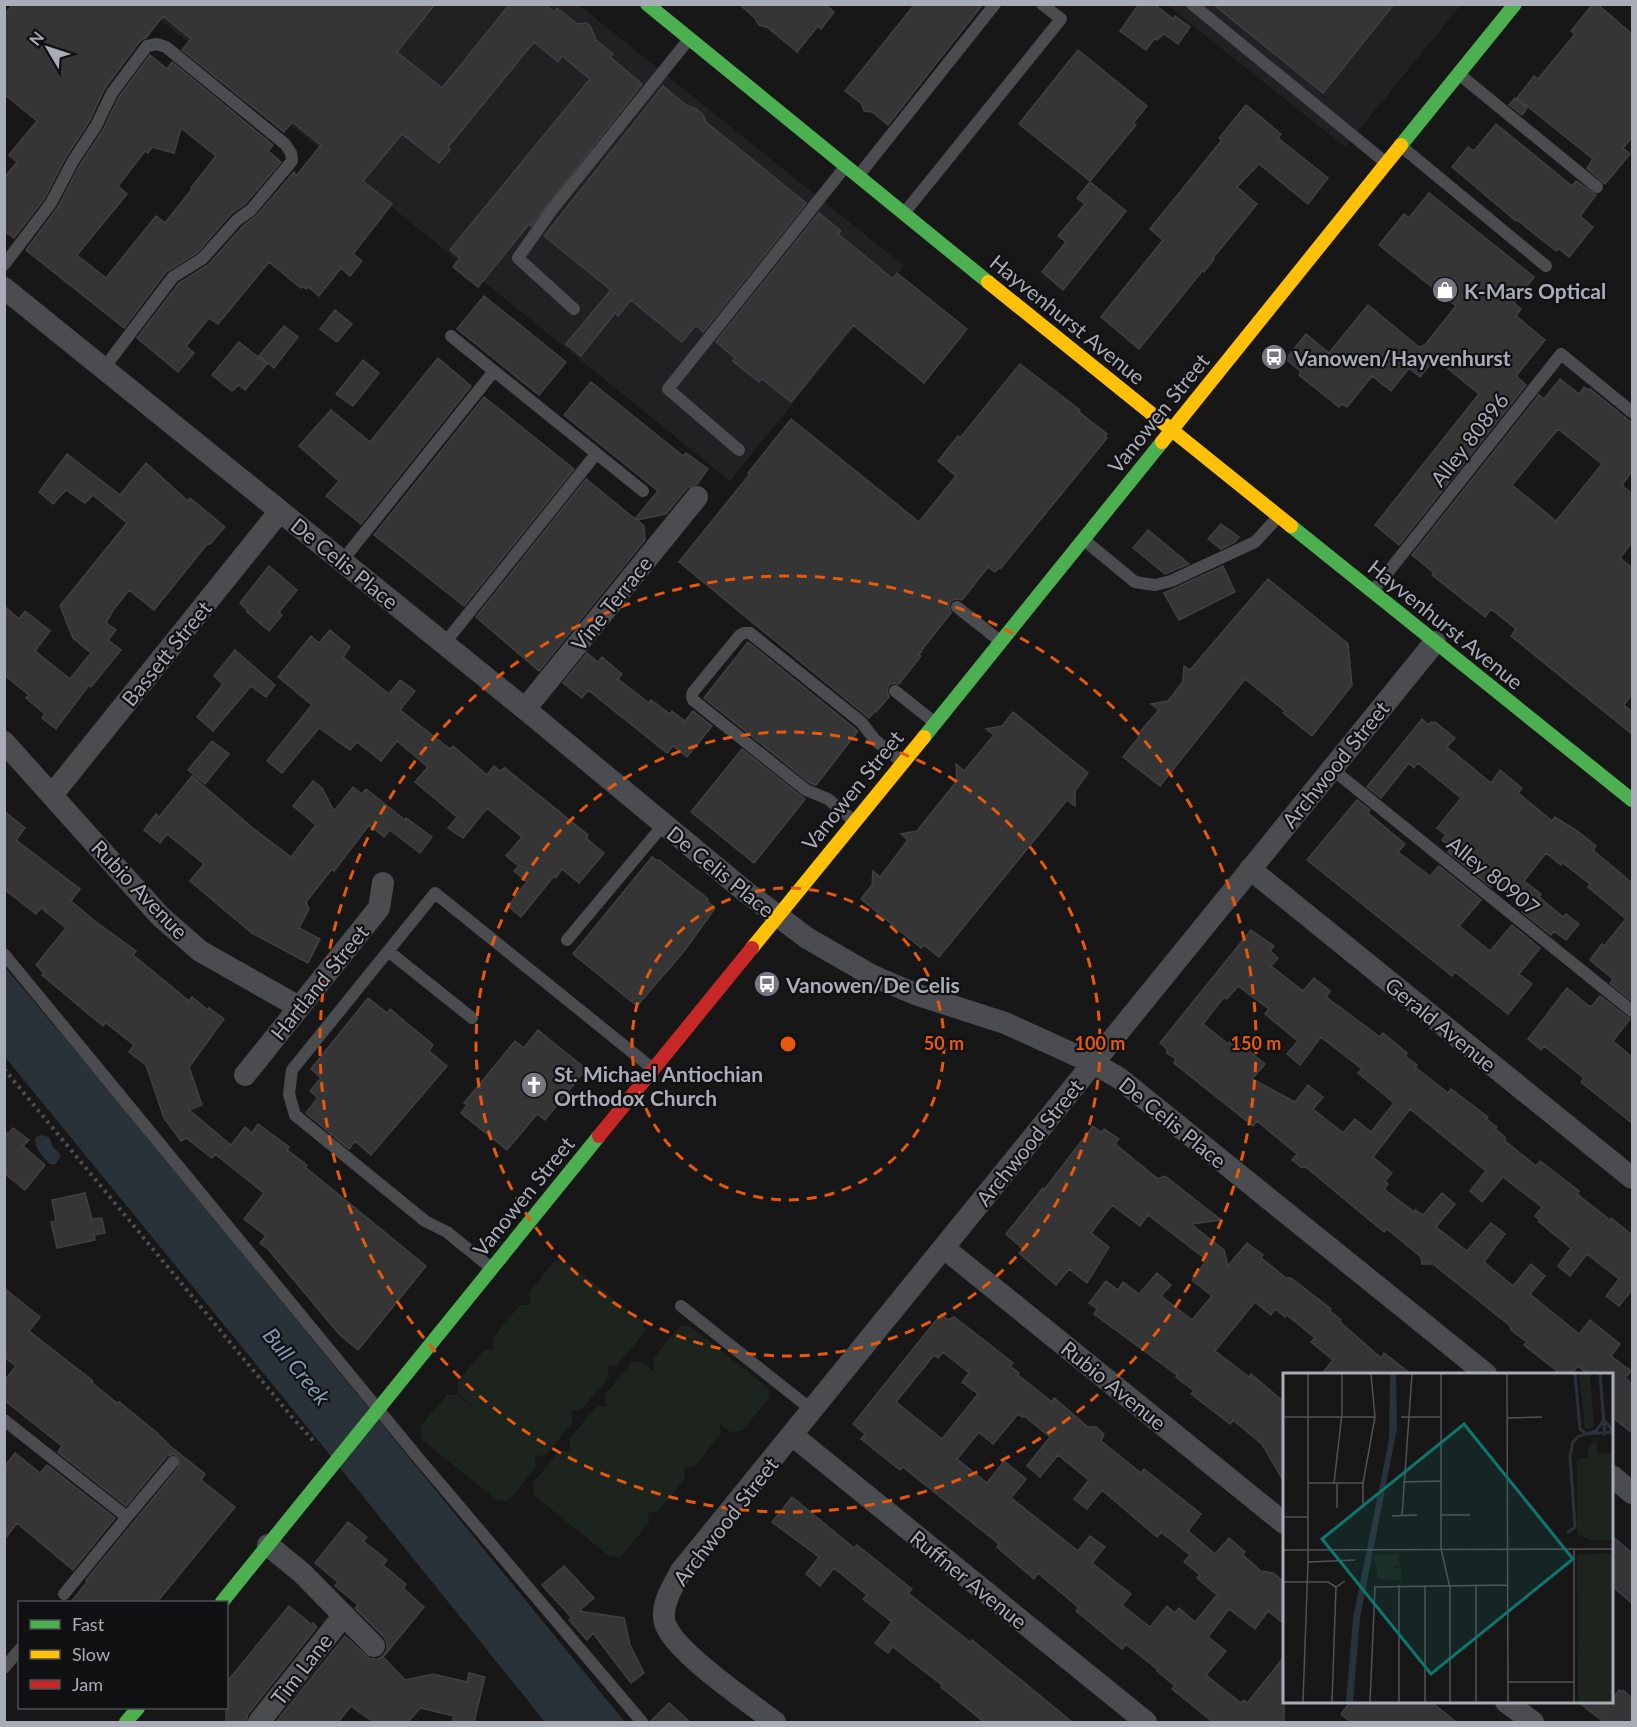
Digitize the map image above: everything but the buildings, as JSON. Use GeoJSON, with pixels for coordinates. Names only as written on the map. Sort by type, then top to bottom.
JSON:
{"type":"FeatureCollection","features":[{"type":"Feature","properties":{"kind":"main road","name":"Hayvenhurst Avenue"},"geometry":{"type":"LineString","coordinates":[[647,4],[1632,800]]}},
{"type":"Feature","properties":{"kind":"main road","name":"Vanowen Street"},"geometry":{"type":"LineString","coordinates":[[223,1601],[1515,4]]}},
{"type":"Feature","properties":{"kind":"main road"},"geometry":{"type":"LineString","coordinates":[[126,1722],[136,1709]]}},
{"type":"Feature","properties":{"kind":"street","name":"De Celis Place"},"geometry":{"type":"LineString","coordinates":[[4,288],[807,938],[871,975],[915,994],[1005,1023],[1093,1063],[1119,1078],[1485,1373]]}},
{"type":"Feature","properties":{"kind":"street","name":"Vine Terrace"},"geometry":{"type":"LineString","coordinates":[[525,709],[697,496]]}},
{"type":"Feature","properties":{"kind":"street","name":"Bassett Street"},"geometry":{"type":"LineString","coordinates":[[52,795],[280,511]]}},
{"type":"Feature","properties":{"kind":"street","name":"Archwood Street"},"geometry":{"type":"LineString","coordinates":[[775,1722],[681,1649],[665,1623],[666,1598],[681,1571],[1435,642]]}},
{"type":"Feature","properties":{"kind":"street","name":"Rubio Avenue"},"geometry":{"type":"LineString","coordinates":[[4,742],[160,916],[200,951],[299,1007]]}},
{"type":"Feature","properties":{"kind":"street","name":"Gerald Avenue"},"geometry":{"type":"LineString","coordinates":[[1250,869],[1632,1178]]}},
{"type":"Feature","properties":{"kind":"street","name":"Hartland Street"},"geometry":{"type":"LineString","coordinates":[[244,1075],[379,908],[383,883]]}},
{"type":"Feature","properties":{"kind":"street","name":"Rubio Avenue"},"geometry":{"type":"LineString","coordinates":[[944,1248],[1283,1522]]}},
{"type":"Feature","properties":{"kind":"street","name":"Ruffner Avenue"},"geometry":{"type":"LineString","coordinates":[[792,1435],[1146,1722]]}},
{"type":"Feature","properties":{"kind":"street"},"geometry":{"type":"LineString","coordinates":[[1613,1478],[1632,1493]]}},
{"type":"Feature","properties":{"kind":"street","name":"Tim Lane"},"geometry":{"type":"LineString","coordinates":[[268,1545],[302,1573],[374,1646]]}},
{"type":"Feature","properties":{"kind":"street","name":"Tim Lane"},"geometry":{"type":"LineString","coordinates":[[259,1722],[344,1614]]}},
{"type":"Feature","properties":{"kind":"street"},"geometry":{"type":"LineString","coordinates":[[1509,1703],[1533,1722]]}},
{"type":"Feature","properties":{"kind":"lane"},"geometry":{"type":"LineString","coordinates":[[858,176],[995,4]]}},
{"type":"Feature","properties":{"kind":"lane"},"geometry":{"type":"LineString","coordinates":[[904,213],[1061,19],[1042,4]]}},
{"type":"Feature","properties":{"kind":"lane"},"geometry":{"type":"LineString","coordinates":[[1192,4],[1386,163]]}},
{"type":"Feature","properties":{"kind":"lane"},"geometry":{"type":"LineString","coordinates":[[574,309],[518,258],[551,211],[689,39]]}},
{"type":"Feature","properties":{"kind":"lane"},"geometry":{"type":"LineString","coordinates":[[4,265],[51,203],[73,161],[96,126],[112,93],[147,46],[157,44],[166,46],[285,144],[291,153],[292,161],[251,210],[237,220],[202,258],[173,277],[104,368]]}},
{"type":"Feature","properties":{"kind":"lane"},"geometry":{"type":"LineString","coordinates":[[1459,74],[1597,187]]}},
{"type":"Feature","properties":{"kind":"lane"},"geometry":{"type":"LineString","coordinates":[[1400,146],[1546,266]]}},
{"type":"Feature","properties":{"kind":"lane"},"geometry":{"type":"LineString","coordinates":[[739,450],[668,389],[846,166]]}},
{"type":"Feature","properties":{"kind":"lane"},"geometry":{"type":"LineString","coordinates":[[451,336],[642,491]]}},
{"type":"Feature","properties":{"kind":"lane","name":"Alley 80896"},"geometry":{"type":"LineString","coordinates":[[1373,591],[1561,354],[1632,412]]}},
{"type":"Feature","properties":{"kind":"lane"},"geometry":{"type":"LineString","coordinates":[[342,561],[494,371]]}},
{"type":"Feature","properties":{"kind":"lane"},"geometry":{"type":"LineString","coordinates":[[444,644],[596,454]]}},
{"type":"Feature","properties":{"kind":"lane"},"geometry":{"type":"LineString","coordinates":[[1083,539],[1135,582],[1155,585],[1255,542],[1279,516]]}},
{"type":"Feature","properties":{"kind":"lane"},"geometry":{"type":"LineString","coordinates":[[957,607],[1001,642]]}},
{"type":"Feature","properties":{"kind":"lane"},"geometry":{"type":"LineString","coordinates":[[854,821],[828,799],[806,790],[693,700],[693,692],[740,635],[750,633],[861,722],[875,740],[902,762]]}},
{"type":"Feature","properties":{"kind":"lane"},"geometry":{"type":"LineString","coordinates":[[896,691],[934,723]]}},
{"type":"Feature","properties":{"kind":"lane","name":"Alley 80907"},"geometry":{"type":"LineString","coordinates":[[1332,769],[1632,1011]]}},
{"type":"Feature","properties":{"kind":"lane"},"geometry":{"type":"LineString","coordinates":[[567,940],[664,824]]}},
{"type":"Feature","properties":{"kind":"lane"},"geometry":{"type":"LineString","coordinates":[[491,1268],[447,1232],[425,1221],[295,1115],[289,1094],[292,1070],[435,893],[653,1069]]}},
{"type":"Feature","properties":{"kind":"lane"},"geometry":{"type":"LineString","coordinates":[[388,951],[472,1018]]}},
{"type":"Feature","properties":{"kind":"lane"},"geometry":{"type":"LineString","coordinates":[[4,954],[378,1408],[642,1722]]}},
{"type":"Feature","properties":{"kind":"lane"},"geometry":{"type":"LineString","coordinates":[[681,1306],[812,1410]]}},
{"type":"Feature","properties":{"kind":"lane"},"geometry":{"type":"LineString","coordinates":[[4,1420],[127,1517]]}},
{"type":"Feature","properties":{"kind":"lane"},"geometry":{"type":"LineString","coordinates":[[64,1594],[173,1462]]}},
{"type":"Feature","properties":{"kind":"lane"},"geometry":{"type":"LineString","coordinates":[[4,1668],[18,1651]]}},
{"type":"Feature","properties":{"kind":"path"},"geometry":{"type":"LineString","coordinates":[[4,1069],[291,1416],[333,1463]]}},
{"type":"Feature","properties":{"kind":"shaded area"},"geometry":{"type":"Polygon","coordinates":[[[142,5],[579,5],[904,266],[730,481],[142,5]]]}},
{"type":"Feature","properties":{"kind":"shaded area"},"geometry":{"type":"Polygon","coordinates":[[[1167,5],[1461,5],[1345,147],[1167,5]]]}},
{"type":"Feature","properties":{"kind":"shaded area"},"geometry":{"type":"Polygon","coordinates":[[[555,1260],[566,1261],[643,1322],[645,1332],[617,1365],[607,1366],[609,1377],[581,1410],[571,1411],[573,1422],[546,1455],[535,1456],[536,1467],[509,1500],[498,1501],[421,1439],[420,1427],[447,1395],[457,1395],[492,1422],[458,1394],[457,1383],[484,1350],[494,1350],[493,1338],[520,1305],[530,1305],[529,1293],[555,1260]]]}},
{"type":"Feature","properties":{"kind":"shaded area"},"geometry":{"type":"Polygon","coordinates":[[[680,1326],[690,1326],[768,1388],[769,1398],[742,1431],[731,1432],[720,1424],[721,1434],[694,1467],[684,1468],[685,1479],[658,1511],[648,1513],[649,1523],[621,1556],[610,1557],[534,1495],[533,1483],[559,1451],[570,1451],[570,1439],[596,1406],[606,1407],[605,1395],[632,1362],[642,1362],[671,1385],[654,1371],[653,1359],[680,1326]]]}},
{"type":"Feature","properties":{"kind":"water","name":"Bull Creek"},"geometry":{"type":"Polygon","coordinates":[[[4,966],[118,1101],[625,1722],[545,1722],[5,1057],[4,966]]]}},
{"type":"Feature","properties":{"kind":"water"},"geometry":{"type":"Polygon","coordinates":[[[40,1135],[49,1137],[53,1147],[61,1155],[56,1164],[50,1164],[37,1148],[35,1141],[40,1135]]]}},
{"type":"Feature","properties":{"kind":"traffic: fast"},"geometry":{"type":"LineString","coordinates":[[647,4],[988,282]]}},
{"type":"Feature","properties":{"kind":"traffic: fast"},"geometry":{"type":"LineString","coordinates":[[1401,145],[1515,4]]}},
{"type":"Feature","properties":{"kind":"traffic: fast"},"geometry":{"type":"LineString","coordinates":[[924,737],[1162,442]]}},
{"type":"Feature","properties":{"kind":"traffic: fast"},"geometry":{"type":"LineString","coordinates":[[1291,526],[1632,800]]}},
{"type":"Feature","properties":{"kind":"traffic: fast"},"geometry":{"type":"LineString","coordinates":[[223,1601],[599,1136]]}},
{"type":"Feature","properties":{"kind":"traffic: fast"},"geometry":{"type":"LineString","coordinates":[[126,1722],[137,1709]]}},
{"type":"Feature","properties":{"kind":"traffic: slow"},"geometry":{"type":"LineString","coordinates":[[1162,442],[1401,145]]}},
{"type":"Feature","properties":{"kind":"traffic: slow"},"geometry":{"type":"LineString","coordinates":[[988,282],[1291,526]]}},
{"type":"Feature","properties":{"kind":"traffic: slow"},"geometry":{"type":"LineString","coordinates":[[752,948],[924,737]]}},
{"type":"Feature","properties":{"kind":"traffic: jam"},"geometry":{"type":"LineString","coordinates":[[599,1136],[752,948]]}},
{"type":"Feature","properties":{"kind":"place","name":"K-Mars Optical"},"geometry":{"type":"Point","coordinates":[1445,290]}},
{"type":"Feature","properties":{"kind":"place","name":"Vanowen/Hayvenhurst"},"geometry":{"type":"Point","coordinates":[1274,357]}},
{"type":"Feature","properties":{"kind":"place","name":"Vanowen/De Celis"},"geometry":{"type":"Point","coordinates":[767,984]}},
{"type":"Feature","properties":{"kind":"place","name":"St. Michael Antiochian Orthodox Church"},"geometry":{"type":"Point","coordinates":[534,1085]}}]}
